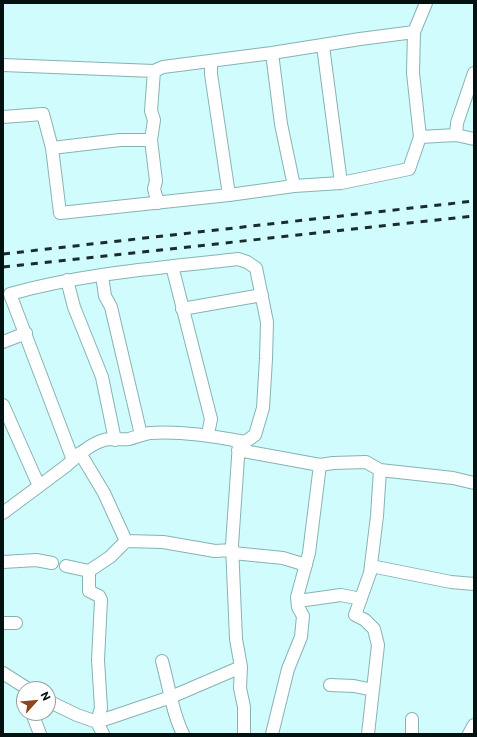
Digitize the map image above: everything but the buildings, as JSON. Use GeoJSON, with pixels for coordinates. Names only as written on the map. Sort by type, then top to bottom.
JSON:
{"type":"FeatureCollection","features":[{"type":"Feature","properties":{"kind":"street"},"geometry":{"type":"LineString","coordinates":[[3,117],[43,114],[52,148],[60,213],[229,195],[294,186],[341,183],[409,169],[420,137],[413,73],[414,32],[426,3]]}},
{"type":"Feature","properties":{"kind":"street"},"geometry":{"type":"LineString","coordinates":[[3,65],[154,71],[163,67],[323,46],[360,39],[414,32]]}},
{"type":"Feature","properties":{"kind":"street"},"geometry":{"type":"LineString","coordinates":[[323,46],[341,183]]}},
{"type":"Feature","properties":{"kind":"street"},"geometry":{"type":"LineString","coordinates":[[272,53],[281,124],[294,186]]}},
{"type":"Feature","properties":{"kind":"street"},"geometry":{"type":"LineString","coordinates":[[211,61],[210,74],[229,195]]}},
{"type":"Feature","properties":{"kind":"street"},"geometry":{"type":"LineString","coordinates":[[154,71],[152,111],[154,120],[151,140],[156,181],[154,189],[158,203]]}},
{"type":"Feature","properties":{"kind":"street"},"geometry":{"type":"LineString","coordinates":[[456,135],[457,123],[474,73]]}},
{"type":"Feature","properties":{"kind":"street"},"geometry":{"type":"LineString","coordinates":[[420,137],[456,135],[474,139]]}},
{"type":"Feature","properties":{"kind":"street"},"geometry":{"type":"LineString","coordinates":[[52,148],[120,140],[151,140]]}},
{"type":"Feature","properties":{"kind":"street"},"geometry":{"type":"LineString","coordinates":[[126,541],[104,493],[76,456],[44,388],[26,333],[10,294],[67,280],[102,275],[238,259],[247,262],[256,268],[268,322],[263,408],[255,435],[238,445]]}},
{"type":"Feature","properties":{"kind":"street"},"geometry":{"type":"LineString","coordinates":[[172,266],[211,419],[208,434]]}},
{"type":"Feature","properties":{"kind":"street"},"geometry":{"type":"LineString","coordinates":[[102,275],[141,435]]}},
{"type":"Feature","properties":{"kind":"street"},"geometry":{"type":"LineString","coordinates":[[67,280],[74,307],[102,377],[115,440]]}},
{"type":"Feature","properties":{"kind":"street"},"geometry":{"type":"LineString","coordinates":[[182,309],[262,295]]}},
{"type":"Feature","properties":{"kind":"street"},"geometry":{"type":"LineString","coordinates":[[3,342],[26,333]]}},
{"type":"Feature","properties":{"kind":"street"},"geometry":{"type":"LineString","coordinates":[[3,405],[39,486]]}},
{"type":"Feature","properties":{"kind":"street"},"geometry":{"type":"LineString","coordinates":[[3,513],[76,456],[104,440],[128,439],[148,433],[208,434],[238,445],[320,465],[366,462],[380,470],[452,478],[474,483]]}},
{"type":"Feature","properties":{"kind":"street"},"geometry":{"type":"LineString","coordinates":[[238,445],[233,552],[236,639],[241,667],[240,688],[244,707],[244,734]]}},
{"type":"Feature","properties":{"kind":"street"},"geometry":{"type":"LineString","coordinates":[[272,734],[288,669],[301,637],[303,616],[298,607],[298,601],[310,546],[320,465]]}},
{"type":"Feature","properties":{"kind":"street"},"geometry":{"type":"LineString","coordinates":[[368,734],[375,656],[378,646],[374,629],[365,620],[355,615],[370,573],[377,516],[380,470]]}},
{"type":"Feature","properties":{"kind":"street"},"geometry":{"type":"LineString","coordinates":[[66,566],[89,571],[110,557],[126,541],[163,542],[215,551],[283,558],[306,565]]}},
{"type":"Feature","properties":{"kind":"street"},"geometry":{"type":"LineString","coordinates":[[3,562],[36,560],[52,563]]}},
{"type":"Feature","properties":{"kind":"street"},"geometry":{"type":"LineString","coordinates":[[371,566],[450,582],[474,584]]}},
{"type":"Feature","properties":{"kind":"street"},"geometry":{"type":"LineString","coordinates":[[89,571],[90,590],[99,596],[101,600],[98,660],[101,708],[97,722],[103,734]]}},
{"type":"Feature","properties":{"kind":"street"},"geometry":{"type":"LineString","coordinates":[[298,601],[341,595],[361,599]]}},
{"type":"Feature","properties":{"kind":"street"},"geometry":{"type":"LineString","coordinates":[[3,623],[16,623]]}},
{"type":"Feature","properties":{"kind":"street"},"geometry":{"type":"LineString","coordinates":[[162,661],[175,709],[176,721],[183,734]]}},
{"type":"Feature","properties":{"kind":"street"},"geometry":{"type":"LineString","coordinates":[[56,705],[77,715],[97,722],[171,697],[241,667]]}},
{"type":"Feature","properties":{"kind":"street"},"geometry":{"type":"LineString","coordinates":[[4,674],[16,682]]}},
{"type":"Feature","properties":{"kind":"street"},"geometry":{"type":"LineString","coordinates":[[4,674],[16,688]]}},
{"type":"Feature","properties":{"kind":"street"},"geometry":{"type":"LineString","coordinates":[[330,685],[354,686],[373,690]]}},
{"type":"Feature","properties":{"kind":"street"},"geometry":{"type":"LineString","coordinates":[[412,719],[412,734]]}},
{"type":"Feature","properties":{"kind":"street"},"geometry":{"type":"LineString","coordinates":[[35,721],[40,734]]}},
{"type":"Feature","properties":{"kind":"street"},"geometry":{"type":"LineString","coordinates":[[469,734],[474,725]]}},
{"type":"Feature","properties":{"kind":"railway"},"geometry":{"type":"LineString","coordinates":[[3,254],[474,201]]}},
{"type":"Feature","properties":{"kind":"railway"},"geometry":{"type":"LineString","coordinates":[[3,267],[474,216]]}}]}
